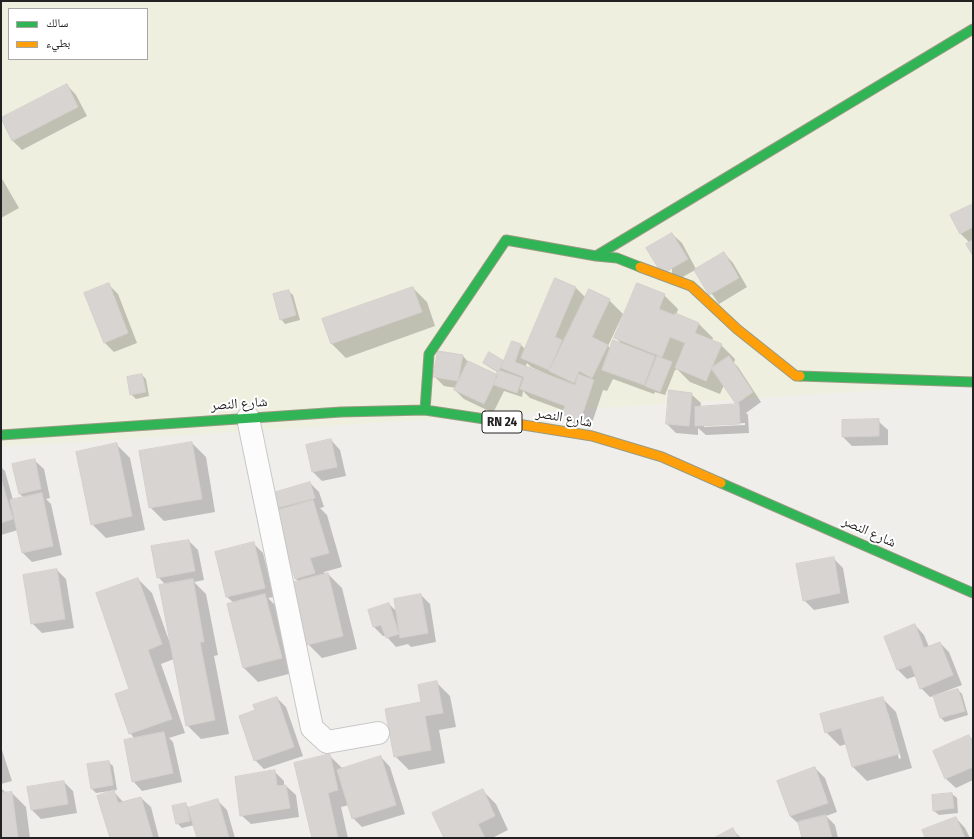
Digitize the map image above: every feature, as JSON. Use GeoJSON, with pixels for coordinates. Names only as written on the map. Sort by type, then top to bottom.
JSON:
{"type":"FeatureCollection","features":[{"type":"Feature","properties":{"kind":"street"},"geometry":{"type":"LineString","coordinates":[[596,256],[973,29]]}},
{"type":"Feature","properties":{"kind":"street"},"geometry":{"type":"LineString","coordinates":[[425,410],[429,354],[506,240],[596,256],[617,258],[691,286],[736,329],[796,376],[973,382]]}},
{"type":"Feature","properties":{"kind":"street","name":"شارع النصر"},"geometry":{"type":"LineString","coordinates":[[1,435],[341,412],[425,410],[592,436],[662,457],[973,593]]}},
{"type":"Feature","properties":{"kind":"street"},"geometry":{"type":"LineString","coordinates":[[248,418],[312,728],[327,742],[378,733]]}},
{"type":"Feature","properties":{"kind":"green space"},"geometry":{"type":"Polygon","coordinates":[[[1,1],[973,1],[973,384],[1,447],[1,1]]]}},
{"type":"Feature","properties":{"kind":"building"},"geometry":{"type":"Polygon","coordinates":[[[67,84],[78,107],[12,141],[1,118],[67,84]]]}},
{"type":"Feature","properties":{"kind":"building"},"geometry":{"type":"Polygon","coordinates":[[[973,204],[973,227],[960,234],[950,215],[973,204]]]}},
{"type":"Feature","properties":{"kind":"building"},"geometry":{"type":"Polygon","coordinates":[[[672,233],[688,259],[662,274],[646,248],[672,233]]]}},
{"type":"Feature","properties":{"kind":"building"},"geometry":{"type":"Polygon","coordinates":[[[973,240],[973,256],[966,244],[973,240]]]}},
{"type":"Feature","properties":{"kind":"building"},"geometry":{"type":"Polygon","coordinates":[[[724,252],[739,278],[709,295],[694,270],[724,252]]]}},
{"type":"Feature","properties":{"kind":"building"},"geometry":{"type":"Polygon","coordinates":[[[555,278],[576,287],[555,337],[562,340],[549,370],[521,358],[555,278]]]}},
{"type":"Feature","properties":{"kind":"building"},"geometry":{"type":"Polygon","coordinates":[[[109,283],[128,333],[104,343],[84,293],[109,283]]]}},
{"type":"Feature","properties":{"kind":"building"},"geometry":{"type":"Polygon","coordinates":[[[637,283],[665,294],[659,309],[674,315],[675,313],[699,323],[695,333],[722,344],[706,381],[675,368],[685,343],[670,337],[662,357],[614,338],[637,283]]]}},
{"type":"Feature","properties":{"kind":"building"},"geometry":{"type":"Polygon","coordinates":[[[413,287],[422,312],[331,344],[322,319],[413,287]]]}},
{"type":"Feature","properties":{"kind":"building"},"geometry":{"type":"Polygon","coordinates":[[[589,289],[610,299],[592,337],[608,345],[592,378],[579,371],[574,383],[549,371],[589,289]]]}},
{"type":"Feature","properties":{"kind":"building"},"geometry":{"type":"Polygon","coordinates":[[[289,290],[296,315],[280,320],[273,294],[289,290]]]}},
{"type":"Feature","properties":{"kind":"building"},"geometry":{"type":"Polygon","coordinates":[[[613,340],[655,356],[644,385],[602,370],[613,340]]]}},
{"type":"Feature","properties":{"kind":"building"},"geometry":{"type":"Polygon","coordinates":[[[512,341],[521,344],[515,362],[575,385],[578,374],[594,380],[580,421],[562,414],[565,406],[520,389],[524,377],[501,368],[512,341]]]}},
{"type":"Feature","properties":{"kind":"building"},"geometry":{"type":"Polygon","coordinates":[[[438,351],[463,355],[458,381],[433,377],[438,351]]]}},
{"type":"Feature","properties":{"kind":"building"},"geometry":{"type":"Polygon","coordinates":[[[489,352],[504,361],[498,372],[483,363],[489,352]]]}},
{"type":"Feature","properties":{"kind":"building"},"geometry":{"type":"Polygon","coordinates":[[[657,356],[672,362],[660,392],[645,386],[657,356]]]}},
{"type":"Feature","properties":{"kind":"building"},"geometry":{"type":"Polygon","coordinates":[[[729,356],[753,392],[736,404],[711,368],[729,356]]]}},
{"type":"Feature","properties":{"kind":"building"},"geometry":{"type":"Polygon","coordinates":[[[468,361],[498,375],[484,404],[454,390],[468,361]]]}},
{"type":"Feature","properties":{"kind":"building"},"geometry":{"type":"Polygon","coordinates":[[[498,370],[522,378],[517,393],[494,385],[498,370]]]}},
{"type":"Feature","properties":{"kind":"building"},"geometry":{"type":"Polygon","coordinates":[[[142,374],[146,392],[130,395],[127,377],[142,374]]]}},
{"type":"Feature","properties":{"kind":"building"},"geometry":{"type":"Polygon","coordinates":[[[669,390],[692,393],[689,426],[666,424],[669,390]]]}},
{"type":"Feature","properties":{"kind":"building"},"geometry":{"type":"Polygon","coordinates":[[[739,404],[740,424],[695,426],[695,407],[739,404]]]}},
{"type":"Feature","properties":{"kind":"building"},"geometry":{"type":"Polygon","coordinates":[[[879,419],[879,436],[842,437],[842,420],[879,419]]]}},
{"type":"Feature","properties":{"kind":"building"},"geometry":{"type":"Polygon","coordinates":[[[331,439],[337,467],[312,472],[306,445],[331,439]]]}},
{"type":"Feature","properties":{"kind":"building"},"geometry":{"type":"Polygon","coordinates":[[[192,442],[202,499],[149,508],[139,451],[192,442]]]}},
{"type":"Feature","properties":{"kind":"building"},"geometry":{"type":"Polygon","coordinates":[[[117,443],[132,516],[91,525],[76,452],[117,443]]]}},
{"type":"Feature","properties":{"kind":"building"},"geometry":{"type":"Polygon","coordinates":[[[35,459],[41,489],[19,494],[12,464],[35,459]]]}},
{"type":"Feature","properties":{"kind":"building"},"geometry":{"type":"Polygon","coordinates":[[[1,479],[13,519],[1,523],[1,479]]]}},
{"type":"Feature","properties":{"kind":"building"},"geometry":{"type":"Polygon","coordinates":[[[310,482],[315,498],[277,508],[273,493],[310,482]]]}},
{"type":"Feature","properties":{"kind":"building"},"geometry":{"type":"Polygon","coordinates":[[[42,493],[53,546],[22,553],[10,500],[42,493]]]}},
{"type":"Feature","properties":{"kind":"building"},"geometry":{"type":"Polygon","coordinates":[[[313,500],[329,553],[310,558],[315,573],[295,579],[275,511],[313,500]]]}},
{"type":"Feature","properties":{"kind":"building"},"geometry":{"type":"Polygon","coordinates":[[[189,540],[195,571],[157,578],[151,546],[189,540]]]}},
{"type":"Feature","properties":{"kind":"building"},"geometry":{"type":"Polygon","coordinates":[[[254,542],[265,588],[226,597],[215,552],[254,542]]]}},
{"type":"Feature","properties":{"kind":"building"},"geometry":{"type":"Polygon","coordinates":[[[834,557],[840,593],[803,601],[796,564],[834,557]]]}},
{"type":"Feature","properties":{"kind":"building"},"geometry":{"type":"Polygon","coordinates":[[[57,569],[65,619],[31,624],[23,575],[57,569]]]}},
{"type":"Feature","properties":{"kind":"building"},"geometry":{"type":"Polygon","coordinates":[[[328,573],[343,636],[307,645],[299,611],[287,584],[328,573]]]}},
{"type":"Feature","properties":{"kind":"building"},"geometry":{"type":"Polygon","coordinates":[[[138,578],[162,644],[148,650],[172,719],[129,734],[115,694],[129,689],[96,593],[138,578]]]}},
{"type":"Feature","properties":{"kind":"building"},"geometry":{"type":"Polygon","coordinates":[[[193,579],[204,642],[200,642],[215,720],[186,726],[159,585],[193,579]]]}},
{"type":"Feature","properties":{"kind":"building"},"geometry":{"type":"Polygon","coordinates":[[[265,594],[282,658],[243,668],[227,604],[265,594]]]}},
{"type":"Feature","properties":{"kind":"building"},"geometry":{"type":"Polygon","coordinates":[[[421,594],[428,633],[400,638],[394,599],[421,594]]]}},
{"type":"Feature","properties":{"kind":"building"},"geometry":{"type":"Polygon","coordinates":[[[389,603],[399,634],[386,638],[381,625],[373,627],[368,610],[389,603]]]}},
{"type":"Feature","properties":{"kind":"building"},"geometry":{"type":"Polygon","coordinates":[[[915,624],[924,648],[940,642],[953,675],[920,689],[911,665],[897,670],[884,637],[915,624]]]}},
{"type":"Feature","properties":{"kind":"building"},"geometry":{"type":"Polygon","coordinates":[[[437,681],[443,713],[425,716],[431,750],[394,757],[385,709],[421,702],[418,685],[437,681]]]}},
{"type":"Feature","properties":{"kind":"building"},"geometry":{"type":"Polygon","coordinates":[[[958,689],[965,711],[940,718],[933,696],[958,689]]]}},
{"type":"Feature","properties":{"kind":"building"},"geometry":{"type":"Polygon","coordinates":[[[277,697],[294,747],[254,761],[239,716],[255,710],[253,705],[277,697]]]}},
{"type":"Feature","properties":{"kind":"building"},"geometry":{"type":"Polygon","coordinates":[[[883,697],[899,754],[852,767],[841,728],[825,733],[820,714],[883,697]]]}},
{"type":"Feature","properties":{"kind":"building"},"geometry":{"type":"Polygon","coordinates":[[[164,732],[173,773],[132,782],[124,740],[164,732]]]}},
{"type":"Feature","properties":{"kind":"building"},"geometry":{"type":"Polygon","coordinates":[[[969,735],[973,744],[973,767],[945,779],[933,751],[969,735]]]}},
{"type":"Feature","properties":{"kind":"building"},"geometry":{"type":"Polygon","coordinates":[[[330,754],[338,790],[328,793],[338,838],[312,838],[294,763],[330,754]]]}},
{"type":"Feature","properties":{"kind":"building"},"geometry":{"type":"Polygon","coordinates":[[[381,756],[396,805],[352,819],[337,770],[381,756]]]}},
{"type":"Feature","properties":{"kind":"building"},"geometry":{"type":"Polygon","coordinates":[[[109,761],[113,785],[91,789],[87,764],[109,761]]]}},
{"type":"Feature","properties":{"kind":"building"},"geometry":{"type":"Polygon","coordinates":[[[815,767],[828,803],[790,816],[777,781],[815,767]]]}},
{"type":"Feature","properties":{"kind":"building"},"geometry":{"type":"Polygon","coordinates":[[[275,770],[277,786],[286,785],[290,808],[240,816],[235,777],[275,770]]]}},
{"type":"Feature","properties":{"kind":"building"},"geometry":{"type":"Polygon","coordinates":[[[64,781],[68,804],[31,810],[27,787],[64,781]]]}},
{"type":"Feature","properties":{"kind":"building"},"geometry":{"type":"Polygon","coordinates":[[[483,789],[495,816],[478,824],[485,838],[444,838],[432,813],[483,789]]]}},
{"type":"Feature","properties":{"kind":"building"},"geometry":{"type":"Polygon","coordinates":[[[114,790],[118,803],[141,797],[153,838],[110,838],[97,796],[114,790]]]}},
{"type":"Feature","properties":{"kind":"building"},"geometry":{"type":"Polygon","coordinates":[[[12,792],[18,838],[1,838],[1,793],[12,792]]]}},
{"type":"Feature","properties":{"kind":"building"},"geometry":{"type":"Polygon","coordinates":[[[952,793],[954,808],[933,811],[932,795],[952,793]]]}},
{"type":"Feature","properties":{"kind":"building"},"geometry":{"type":"Polygon","coordinates":[[[218,799],[229,838],[197,838],[188,808],[218,799]]]}},
{"type":"Feature","properties":{"kind":"building"},"geometry":{"type":"Polygon","coordinates":[[[186,803],[190,821],[176,824],[172,806],[186,803]]]}},
{"type":"Feature","properties":{"kind":"building"},"geometry":{"type":"Polygon","coordinates":[[[826,815],[832,838],[802,838],[798,822],[826,815]]]}},
{"type":"Feature","properties":{"kind":"building"},"geometry":{"type":"Polygon","coordinates":[[[956,817],[965,838],[925,838],[922,830],[956,817]]]}},
{"type":"Feature","properties":{"kind":"building"},"geometry":{"type":"Polygon","coordinates":[[[733,828],[738,838],[714,838],[733,828]]]}},
{"type":"Feature","properties":{"kind":"traffic: fast"},"geometry":{"type":"LineString","coordinates":[[596,256],[973,29]]}},
{"type":"Feature","properties":{"kind":"traffic: fast"},"geometry":{"type":"LineString","coordinates":[[425,410],[429,354],[506,240],[596,256],[617,258],[640,267]]}},
{"type":"Feature","properties":{"kind":"traffic: fast"},"geometry":{"type":"LineString","coordinates":[[800,376],[973,382]]}},
{"type":"Feature","properties":{"kind":"traffic: fast"},"geometry":{"type":"LineString","coordinates":[[1,435],[341,412],[425,410],[511,423]]}},
{"type":"Feature","properties":{"kind":"traffic: fast"},"geometry":{"type":"LineString","coordinates":[[721,483],[973,593]]}},
{"type":"Feature","properties":{"kind":"traffic: slow"},"geometry":{"type":"LineString","coordinates":[[640,267],[691,286],[737,329],[796,376],[800,376]]}},
{"type":"Feature","properties":{"kind":"traffic: slow"},"geometry":{"type":"LineString","coordinates":[[511,423],[592,436],[662,457],[721,483]]}}]}
